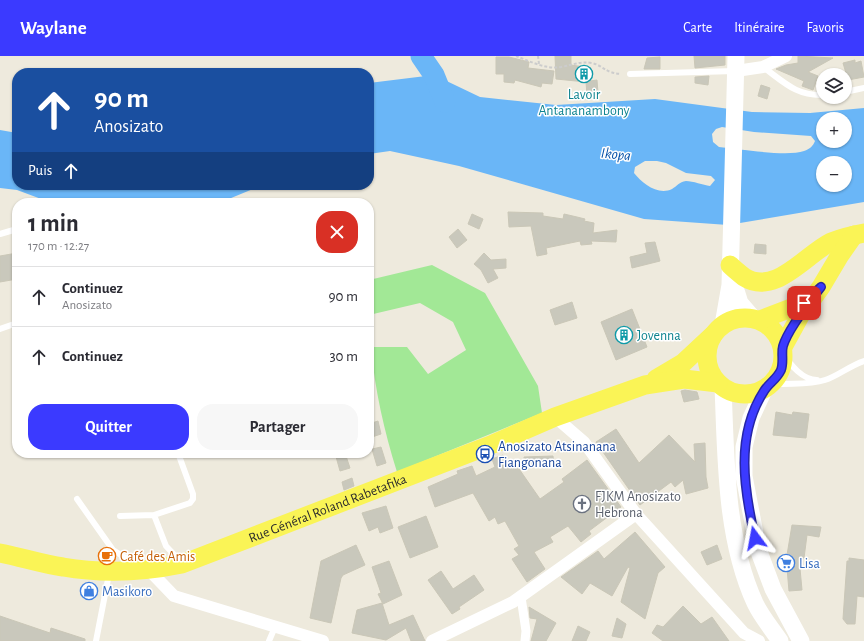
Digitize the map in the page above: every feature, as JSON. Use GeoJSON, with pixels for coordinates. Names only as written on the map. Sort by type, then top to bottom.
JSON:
{"type":"FeatureCollection","features":[{"type":"Feature","properties":{"kind":"main road"},"geometry":{"type":"LineString","coordinates":[[736,69],[730,237],[730,285],[718,329],[708,346],[707,359],[710,372],[720,385],[726,484],[739,553],[755,603],[780,641]]}},
{"type":"Feature","properties":{"kind":"main road"},"geometry":{"type":"LineString","coordinates":[[730,265],[745,278],[758,282],[771,281],[782,276],[831,242],[859,234]]}},
{"type":"Feature","properties":{"kind":"main road"},"geometry":{"type":"LineString","coordinates":[[783,350],[800,316],[821,287],[840,255],[859,234]]}},
{"type":"Feature","properties":{"kind":"main road"},"geometry":{"type":"LineString","coordinates":[[730,265],[733,284],[740,303],[756,319],[770,326],[778,336],[783,350],[782,369],[769,386],[751,418],[744,447],[744,476],[758,549],[773,589],[801,641]]}},
{"type":"Feature","properties":{"kind":"main road"},"geometry":{"type":"LineString","coordinates":[[646,385],[683,363],[718,329],[737,318],[756,319],[804,303],[821,287]]}},
{"type":"Feature","properties":{"kind":"main road"},"geometry":{"type":"LineString","coordinates":[[646,385],[684,379],[720,385],[736,393],[751,394],[769,386]]}},
{"type":"Feature","properties":{"kind":"main road","name":"Rue Général Roland Rabetafika"},"geometry":{"type":"LineString","coordinates":[[0,553],[63,567],[110,572],[149,570],[182,564],[493,444],[555,417],[646,385]]}},
{"type":"Feature","properties":{"kind":"street"},"geometry":{"type":"LineString","coordinates":[[736,69],[763,67],[786,56]]}},
{"type":"Feature","properties":{"kind":"street"},"geometry":{"type":"LineString","coordinates":[[555,417],[584,442],[636,514],[744,633],[759,641]]}},
{"type":"Feature","properties":{"kind":"street"},"geometry":{"type":"LineString","coordinates":[[432,641],[513,602],[636,514]]}},
{"type":"Feature","properties":{"kind":"street"},"geometry":{"type":"LineString","coordinates":[[739,553],[758,549]]}},
{"type":"Feature","properties":{"kind":"street"},"geometry":{"type":"LineString","coordinates":[[149,570],[174,596],[323,641]]}},
{"type":"Feature","properties":{"kind":"street"},"geometry":{"type":"LineString","coordinates":[[521,597],[526,631],[525,641]]}},
{"type":"Feature","properties":{"kind":"lane"},"geometry":{"type":"LineString","coordinates":[[763,67],[794,90],[809,96],[816,96]]}},
{"type":"Feature","properties":{"kind":"lane"},"geometry":{"type":"LineString","coordinates":[[630,74],[736,69]]}},
{"type":"Feature","properties":{"kind":"lane"},"geometry":{"type":"LineString","coordinates":[[852,91],[864,88]]}},
{"type":"Feature","properties":{"kind":"lane"},"geometry":{"type":"LineString","coordinates":[[0,234],[12,230]]}},
{"type":"Feature","properties":{"kind":"lane"},"geometry":{"type":"LineString","coordinates":[[0,329],[12,325]]}},
{"type":"Feature","properties":{"kind":"lane"},"geometry":{"type":"LineString","coordinates":[[783,350],[789,363],[811,380],[827,380]]}},
{"type":"Feature","properties":{"kind":"lane"},"geometry":{"type":"LineString","coordinates":[[769,386],[779,384],[813,383],[827,380],[850,365],[864,361]]}},
{"type":"Feature","properties":{"kind":"lane"},"geometry":{"type":"LineString","coordinates":[[120,516],[154,514],[190,503],[193,494],[180,458]]}},
{"type":"Feature","properties":{"kind":"lane"},"geometry":{"type":"LineString","coordinates":[[77,499],[113,550],[149,570]]}},
{"type":"Feature","properties":{"kind":"lane"},"geometry":{"type":"LineString","coordinates":[[154,514],[166,546],[182,564]]}},
{"type":"Feature","properties":{"kind":"lane"},"geometry":{"type":"LineString","coordinates":[[96,641],[110,572]]}},
{"type":"Feature","properties":{"kind":"lane"},"geometry":{"type":"LineString","coordinates":[[269,641],[275,627]]}},
{"type":"Feature","properties":{"kind":"path"},"geometry":{"type":"LineString","coordinates":[[516,56],[539,64],[560,67],[577,62],[594,64],[610,74],[630,74]]}},
{"type":"Feature","properties":{"kind":"path"},"geometry":{"type":"LineString","coordinates":[[538,56],[539,64]]}},
{"type":"Feature","properties":{"kind":"green space"},"geometry":{"type":"Polygon","coordinates":[[[432,265],[485,293],[538,386],[542,413],[397,472],[388,441],[375,379],[374,347],[407,347],[428,374],[466,350],[453,322],[420,303],[374,314],[374,279],[432,265]]]}},
{"type":"Feature","properties":{"kind":"water","name":"Ikopa"},"geometry":{"type":"Polygon","coordinates":[[[434,75],[480,97],[556,105],[655,99],[752,112],[816,112],[816,148],[852,148],[852,112],[821,112],[864,108],[864,202],[728,225],[644,219],[459,166],[390,151],[374,153],[374,82],[434,75]],[[722,127],[716,129],[712,134],[713,142],[719,147],[775,153],[796,153],[808,149],[815,141],[811,136],[754,132],[722,127]],[[645,161],[635,167],[634,173],[641,181],[656,190],[667,191],[686,181],[710,186],[715,180],[711,176],[686,173],[666,163],[645,161]]]}},
{"type":"Feature","properties":{"kind":"water"},"geometry":{"type":"Polygon","coordinates":[[[0,130],[12,132],[12,189],[0,188],[0,130]]]}},
{"type":"Feature","properties":{"kind":"water"},"geometry":{"type":"Polygon","coordinates":[[[17,190],[251,190],[231,198],[39,198],[17,190]]]}},
{"type":"Feature","properties":{"kind":"building"},"geometry":{"type":"Polygon","coordinates":[[[555,56],[571,56],[571,65],[591,68],[590,81],[597,80],[598,93],[587,95],[586,82],[556,79],[555,56]]]}},
{"type":"Feature","properties":{"kind":"building"},"geometry":{"type":"Polygon","coordinates":[[[694,56],[725,56],[725,65],[695,68],[694,56]]]}},
{"type":"Feature","properties":{"kind":"building"},"geometry":{"type":"Polygon","coordinates":[[[798,56],[833,58],[808,72],[816,75],[816,82],[813,90],[802,86],[804,81],[776,69],[786,65],[798,63],[798,56]]]}},
{"type":"Feature","properties":{"kind":"building"},"geometry":{"type":"Polygon","coordinates":[[[496,57],[509,57],[529,62],[528,68],[554,71],[552,84],[542,83],[541,87],[515,80],[514,83],[504,82],[504,74],[496,74],[496,57]]]}},
{"type":"Feature","properties":{"kind":"building"},"geometry":{"type":"Polygon","coordinates":[[[660,57],[660,69],[644,69],[647,58],[660,57]]]}},
{"type":"Feature","properties":{"kind":"building"},"geometry":{"type":"Polygon","coordinates":[[[855,60],[855,63],[861,61],[864,77],[852,79],[852,68],[844,68],[843,63],[855,60]]]}},
{"type":"Feature","properties":{"kind":"building"},"geometry":{"type":"Polygon","coordinates":[[[709,76],[708,85],[695,83],[695,77],[709,76]]]}},
{"type":"Feature","properties":{"kind":"building"},"geometry":{"type":"Polygon","coordinates":[[[761,85],[770,88],[767,99],[758,96],[761,85]]]}},
{"type":"Feature","properties":{"kind":"building"},"geometry":{"type":"Polygon","coordinates":[[[508,212],[543,213],[543,216],[563,219],[564,214],[585,219],[584,221],[594,223],[593,233],[617,230],[616,242],[591,241],[592,244],[581,245],[580,241],[546,248],[547,254],[537,256],[531,226],[509,227],[508,212]]]}},
{"type":"Feature","properties":{"kind":"building"},"geometry":{"type":"Polygon","coordinates":[[[472,214],[483,219],[479,229],[468,224],[472,214]]]}},
{"type":"Feature","properties":{"kind":"building"},"geometry":{"type":"Polygon","coordinates":[[[458,229],[467,240],[457,248],[449,237],[458,229]]]}},
{"type":"Feature","properties":{"kind":"building"},"geometry":{"type":"Polygon","coordinates":[[[655,242],[660,261],[632,268],[630,257],[647,253],[645,243],[655,242]]]}},
{"type":"Feature","properties":{"kind":"building"},"geometry":{"type":"Polygon","coordinates":[[[755,244],[766,245],[766,254],[754,253],[755,244]]]}},
{"type":"Feature","properties":{"kind":"building"},"geometry":{"type":"Polygon","coordinates":[[[484,253],[491,260],[506,259],[506,268],[493,269],[498,278],[488,283],[481,270],[474,264],[484,253]]]}},
{"type":"Feature","properties":{"kind":"building"},"geometry":{"type":"Polygon","coordinates":[[[12,254],[12,280],[0,282],[0,256],[12,254]]]}},
{"type":"Feature","properties":{"kind":"building"},"geometry":{"type":"Polygon","coordinates":[[[572,302],[577,318],[555,325],[550,310],[572,302]]]}},
{"type":"Feature","properties":{"kind":"building","name":"Jovenna"},"geometry":{"type":"Polygon","coordinates":[[[632,309],[647,347],[616,360],[601,322],[632,309]]]}},
{"type":"Feature","properties":{"kind":"building"},"geometry":{"type":"Polygon","coordinates":[[[685,390],[697,392],[699,399],[684,402],[681,391],[685,390]]]}},
{"type":"Feature","properties":{"kind":"building"},"geometry":{"type":"Polygon","coordinates":[[[776,412],[792,415],[793,412],[809,414],[806,438],[773,435],[776,412]]]}},
{"type":"Feature","properties":{"kind":"building"},"geometry":{"type":"Polygon","coordinates":[[[378,421],[381,434],[374,436],[374,422],[378,421]]]}},
{"type":"Feature","properties":{"kind":"building"},"geometry":{"type":"Polygon","coordinates":[[[616,429],[639,463],[669,435],[695,462],[694,444],[705,443],[706,477],[708,488],[686,494],[683,480],[675,487],[671,482],[640,505],[596,442],[616,429]]]}},
{"type":"Feature","properties":{"kind":"building"},"geometry":{"type":"Polygon","coordinates":[[[381,447],[386,463],[377,466],[374,456],[374,449],[381,447]]]}},
{"type":"Feature","properties":{"kind":"building"},"geometry":{"type":"Polygon","coordinates":[[[503,455],[508,469],[517,466],[540,499],[564,482],[562,479],[587,460],[621,507],[589,531],[591,534],[581,542],[568,526],[550,537],[553,542],[534,552],[545,569],[527,582],[512,559],[519,555],[514,549],[519,546],[505,521],[498,524],[495,517],[489,521],[473,493],[435,507],[428,487],[458,474],[457,471],[472,466],[476,476],[495,467],[492,459],[503,455]]]}},
{"type":"Feature","properties":{"kind":"building"},"geometry":{"type":"Polygon","coordinates":[[[553,456],[554,466],[524,467],[524,457],[553,456]]]}},
{"type":"Feature","properties":{"kind":"building"},"geometry":{"type":"Polygon","coordinates":[[[336,458],[347,458],[350,468],[340,471],[336,458]]]}},
{"type":"Feature","properties":{"kind":"building"},"geometry":{"type":"Polygon","coordinates":[[[352,478],[354,486],[344,490],[342,482],[352,478]]]}},
{"type":"Feature","properties":{"kind":"building"},"geometry":{"type":"Polygon","coordinates":[[[386,506],[393,528],[380,533],[378,527],[369,531],[362,513],[386,506]]]}},
{"type":"Feature","properties":{"kind":"building"},"geometry":{"type":"Polygon","coordinates":[[[426,516],[438,547],[410,558],[398,527],[426,516]]]}},
{"type":"Feature","properties":{"kind":"building"},"geometry":{"type":"Polygon","coordinates":[[[792,525],[821,527],[819,537],[807,535],[804,558],[799,558],[802,590],[789,591],[787,568],[782,569],[778,558],[787,555],[792,525]]]}},
{"type":"Feature","properties":{"kind":"building"},"geometry":{"type":"Polygon","coordinates":[[[635,532],[665,567],[658,573],[645,619],[621,602],[630,568],[628,567],[612,596],[590,583],[582,594],[561,577],[598,551],[604,559],[635,532]]]}},
{"type":"Feature","properties":{"kind":"building"},"geometry":{"type":"Polygon","coordinates":[[[356,545],[365,565],[343,575],[341,578],[331,623],[310,618],[321,561],[356,545]]]}},
{"type":"Feature","properties":{"kind":"building"},"geometry":{"type":"Polygon","coordinates":[[[717,545],[722,559],[707,565],[701,552],[717,545]]]}},
{"type":"Feature","properties":{"kind":"building"},"geometry":{"type":"Polygon","coordinates":[[[849,558],[864,560],[864,597],[857,596],[855,624],[847,624],[843,619],[847,561],[849,561],[849,558]]]}},
{"type":"Feature","properties":{"kind":"building"},"geometry":{"type":"Polygon","coordinates":[[[389,561],[402,595],[383,604],[378,594],[381,593],[372,567],[389,561]]]}},
{"type":"Feature","properties":{"kind":"building"},"geometry":{"type":"Polygon","coordinates":[[[441,571],[453,589],[474,575],[484,590],[459,607],[460,609],[452,614],[428,580],[441,571]]]}},
{"type":"Feature","properties":{"kind":"building"},"geometry":{"type":"Polygon","coordinates":[[[382,603],[389,625],[413,615],[425,641],[411,641],[406,628],[386,640],[352,633],[357,610],[382,603]]]}},
{"type":"Feature","properties":{"kind":"building"},"geometry":{"type":"Polygon","coordinates":[[[683,606],[701,624],[712,617],[729,641],[663,641],[652,633],[657,625],[663,627],[683,606]]]}},
{"type":"Feature","properties":{"kind":"building"},"geometry":{"type":"Polygon","coordinates":[[[529,607],[556,623],[546,641],[531,641],[537,619],[530,618],[529,607]]]}},
{"type":"Feature","properties":{"kind":"building"},"geometry":{"type":"Polygon","coordinates":[[[0,616],[50,633],[51,628],[85,639],[85,641],[0,641],[0,616]]]}},
{"type":"Feature","properties":{"kind":"building"},"geometry":{"type":"Polygon","coordinates":[[[617,618],[626,624],[622,638],[612,636],[617,618]]]}},
{"type":"Feature","properties":{"kind":"building"},"geometry":{"type":"Polygon","coordinates":[[[578,626],[590,632],[586,641],[572,641],[578,626]]]}},
{"type":"Feature","properties":{"kind":"waterway"},"geometry":{"type":"LineString","coordinates":[[421,56],[434,75],[445,102]]}},
{"type":"Feature","properties":{"kind":"place","name":"Lavoir Antananambony"},"geometry":{"type":"Point","coordinates":[584,74]}},
{"type":"Feature","properties":{"kind":"place","name":"Jovenna"},"geometry":{"type":"Point","coordinates":[624,335]}},
{"type":"Feature","properties":{"kind":"place","name":"Anosizato Atsinanana Fiangonana"},"geometry":{"type":"Point","coordinates":[485,454]}},
{"type":"Feature","properties":{"kind":"place","name":"FJKM Anosizato Hebrona"},"geometry":{"type":"Point","coordinates":[582,504]}},
{"type":"Feature","properties":{"kind":"place","name":"Café des Amis"},"geometry":{"type":"Point","coordinates":[107,556]}},
{"type":"Feature","properties":{"kind":"place","name":"Lisa"},"geometry":{"type":"Point","coordinates":[786,563]}},
{"type":"Feature","properties":{"kind":"place","name":"Masikoro"},"geometry":{"type":"Point","coordinates":[89,591]}},
{"type":"Feature","properties":{"kind":"route"},"geometry":{"type":"LineString","coordinates":[[755,538],[750,517],[744,476],[744,447],[751,418],[764,390],[774,382],[782,369],[784,354],[783,347],[800,316],[821,287],[804,303]]}}]}
